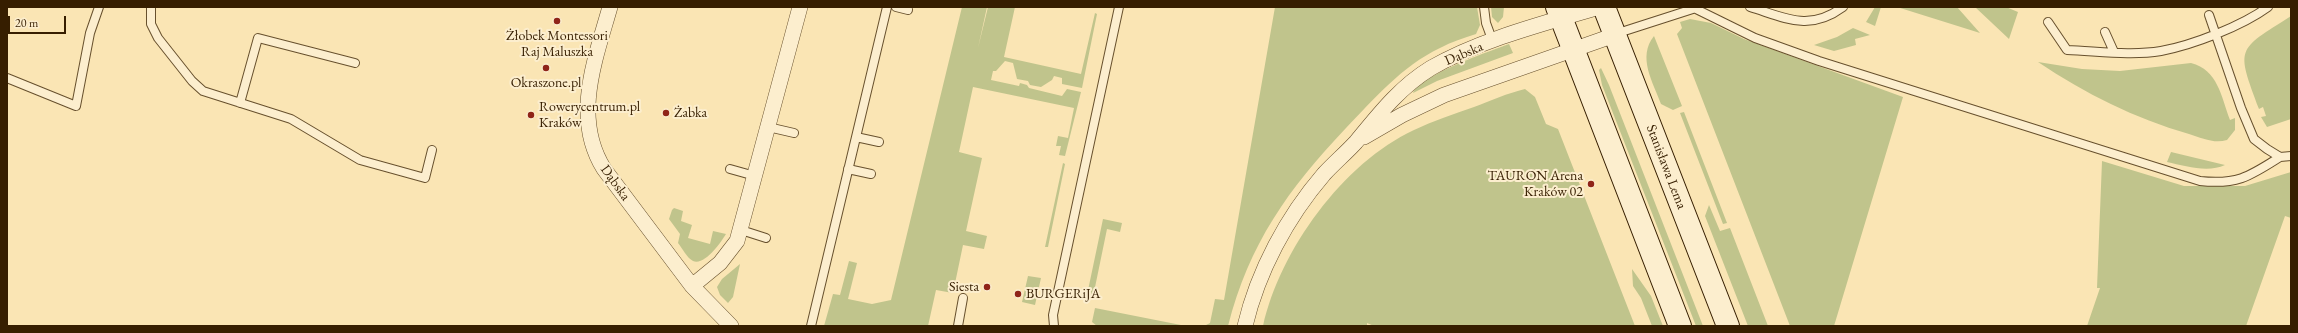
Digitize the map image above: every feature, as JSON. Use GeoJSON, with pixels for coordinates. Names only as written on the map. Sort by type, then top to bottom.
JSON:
{"type":"FeatureCollection","features":[{"type":"Feature","properties":{"kind":"main road","name":"Stanisława Lema"},"geometry":{"type":"LineString","coordinates":[[1604,7],[1728,326]]}},
{"type":"Feature","properties":{"kind":"main road"},"geometry":{"type":"LineString","coordinates":[[1559,13],[1680,326]]}},
{"type":"Feature","properties":{"kind":"street","name":"Dąbska"},"geometry":{"type":"LineString","coordinates":[[610,7],[587,101],[587,119],[593,143],[604,169],[692,286],[731,326]]}},
{"type":"Feature","properties":{"kind":"street"},"geometry":{"type":"LineString","coordinates":[[692,286],[727,256],[733,248],[740,230],[800,7]]}},
{"type":"Feature","properties":{"kind":"street","name":"Dąbska"},"geometry":{"type":"LineString","coordinates":[[1245,326],[1264,270],[1283,233],[1324,175],[1355,143],[1388,102],[1410,83],[1452,57],[1493,42],[1559,13],[1599,7]]}},
{"type":"Feature","properties":{"kind":"street","name":"Dąbska"},"geometry":{"type":"LineString","coordinates":[[1355,143],[1402,115],[1444,95],[1615,35]]}},
{"type":"Feature","properties":{"kind":"lane"},"geometry":{"type":"LineString","coordinates":[[7,78],[76,106],[90,33],[99,7]]}},
{"type":"Feature","properties":{"kind":"lane"},"geometry":{"type":"LineString","coordinates":[[151,7],[151,20],[156,35],[192,81],[209,95],[291,119],[360,160],[425,178],[432,150]]}},
{"type":"Feature","properties":{"kind":"lane"},"geometry":{"type":"LineString","coordinates":[[810,326],[887,7]]}},
{"type":"Feature","properties":{"kind":"lane"},"geometry":{"type":"LineString","coordinates":[[896,7],[908,10]]}},
{"type":"Feature","properties":{"kind":"lane"},"geometry":{"type":"LineString","coordinates":[[1054,326],[1053,315],[1119,7]]}},
{"type":"Feature","properties":{"kind":"lane"},"geometry":{"type":"LineString","coordinates":[[1484,7],[1486,24],[1493,42]]}},
{"type":"Feature","properties":{"kind":"lane"},"geometry":{"type":"LineString","coordinates":[[1615,35],[1697,7],[1755,38],[1819,61],[2200,181],[2216,183],[2245,178],[2280,157],[2291,156]]}},
{"type":"Feature","properties":{"kind":"lane"},"geometry":{"type":"LineString","coordinates":[[1750,7],[1804,22],[1822,19],[1843,7]]}},
{"type":"Feature","properties":{"kind":"lane"},"geometry":{"type":"LineString","coordinates":[[2048,22],[2067,50],[2114,52],[2161,51],[2216,34],[2258,15],[2268,7]]}},
{"type":"Feature","properties":{"kind":"lane"},"geometry":{"type":"LineString","coordinates":[[2209,15],[2241,108],[2254,139],[2267,150],[2280,157]]}},
{"type":"Feature","properties":{"kind":"lane"},"geometry":{"type":"LineString","coordinates":[[2105,32],[2114,52]]}},
{"type":"Feature","properties":{"kind":"lane"},"geometry":{"type":"LineString","coordinates":[[240,104],[258,38],[355,63]]}},
{"type":"Feature","properties":{"kind":"lane"},"geometry":{"type":"LineString","coordinates":[[768,127],[794,133]]}},
{"type":"Feature","properties":{"kind":"lane"},"geometry":{"type":"LineString","coordinates":[[856,137],[879,142]]}},
{"type":"Feature","properties":{"kind":"lane"},"geometry":{"type":"LineString","coordinates":[[730,169],[755,176]]}},
{"type":"Feature","properties":{"kind":"lane"},"geometry":{"type":"LineString","coordinates":[[848,169],[871,174]]}},
{"type":"Feature","properties":{"kind":"lane"},"geometry":{"type":"LineString","coordinates":[[740,230],[766,238]]}},
{"type":"Feature","properties":{"kind":"lane"},"geometry":{"type":"LineString","coordinates":[[958,326],[964,298]]}},
{"type":"Feature","properties":{"kind":"green space"},"geometry":{"type":"Polygon","coordinates":[[[962,7],[987,7],[978,48],[988,7],[1015,7],[1004,57],[1081,74],[1095,13],[1097,14],[1082,88],[1062,84],[1062,78],[1054,76],[1052,80],[1041,87],[1030,85],[1028,81],[1017,79],[1013,63],[1005,61],[996,71],[993,71],[991,80],[1019,86],[1020,83],[1027,85],[1029,88],[1062,96],[1067,89],[1081,92],[1065,156],[1059,155],[1061,146],[1056,146],[1058,136],[1068,138],[1074,108],[973,87],[959,152],[982,158],[966,231],[987,236],[984,249],[963,245],[953,293],[936,290],[928,326],[824,326],[833,294],[840,295],[849,261],[857,263],[848,299],[872,304],[891,300],[962,7]]]}},
{"type":"Feature","properties":{"kind":"green space"},"geometry":{"type":"Polygon","coordinates":[[[1275,7],[1477,7],[1480,25],[1476,34],[1440,48],[1413,64],[1389,84],[1346,128],[1306,173],[1273,219],[1259,243],[1247,269],[1228,326],[1204,326],[1210,323],[1215,299],[1224,300],[1275,7]]]}},
{"type":"Feature","properties":{"kind":"green space"},"geometry":{"type":"Polygon","coordinates":[[[1491,7],[1504,7],[1503,17],[1498,23],[1492,17],[1491,7]]]}},
{"type":"Feature","properties":{"kind":"green space"},"geometry":{"type":"Polygon","coordinates":[[[1875,7],[1881,7],[1875,26],[1866,22],[1875,7]]]}},
{"type":"Feature","properties":{"kind":"green space"},"geometry":{"type":"Polygon","coordinates":[[[1897,7],[1957,7],[1980,33],[1897,7]]]}},
{"type":"Feature","properties":{"kind":"green space"},"geometry":{"type":"Polygon","coordinates":[[[1975,7],[2006,7],[2018,12],[2009,39],[1975,7]]]}},
{"type":"Feature","properties":{"kind":"green space"},"geometry":{"type":"Polygon","coordinates":[[[2291,16],[2291,119],[2267,127],[2261,117],[2266,116],[2263,107],[2259,109],[2247,73],[2245,62],[2246,52],[2251,44],[2291,16]]]}},
{"type":"Feature","properties":{"kind":"green space"},"geometry":{"type":"Polygon","coordinates":[[[1690,19],[1711,23],[1744,39],[1903,97],[1834,326],[1790,326],[1677,34],[1682,28],[1680,22],[1690,19]]]}},
{"type":"Feature","properties":{"kind":"green space"},"geometry":{"type":"Polygon","coordinates":[[[1853,28],[1870,35],[1855,39],[1856,45],[1834,51],[1814,45],[1837,37],[1853,28]]]}},
{"type":"Feature","properties":{"kind":"green space"},"geometry":{"type":"Polygon","coordinates":[[[1654,36],[1682,106],[1673,110],[1661,104],[1648,70],[1647,52],[1649,44],[1654,36]]]}},
{"type":"Feature","properties":{"kind":"green space"},"geometry":{"type":"Polygon","coordinates":[[[1509,44],[1513,53],[1437,81],[1413,93],[1418,86],[1441,72],[1509,44]]]}},
{"type":"Feature","properties":{"kind":"green space"},"geometry":{"type":"Polygon","coordinates":[[[2038,62],[2082,69],[2120,71],[2191,63],[2200,66],[2207,71],[2217,85],[2230,120],[2235,118],[2235,130],[2227,140],[2213,141],[2169,128],[2130,113],[2092,95],[2038,62]]]}},
{"type":"Feature","properties":{"kind":"green space"},"geometry":{"type":"Polygon","coordinates":[[[1601,68],[1703,326],[1696,326],[1602,85],[1599,70],[1601,68]]]}},
{"type":"Feature","properties":{"kind":"green space"},"geometry":{"type":"Polygon","coordinates":[[[1525,89],[1535,97],[1546,124],[1558,129],[1635,326],[1374,326],[1367,323],[1367,326],[1263,326],[1271,297],[1284,268],[1300,239],[1318,212],[1340,186],[1363,164],[1388,145],[1414,130],[1499,97],[1525,89]]]}},
{"type":"Feature","properties":{"kind":"green space"},"geometry":{"type":"Polygon","coordinates":[[[1684,112],[1727,223],[1723,224],[1680,113],[1684,112]]]}},
{"type":"Feature","properties":{"kind":"green space"},"geometry":{"type":"Polygon","coordinates":[[[2171,152],[2225,165],[2204,169],[2167,162],[2171,152]]]}},
{"type":"Feature","properties":{"kind":"green space"},"geometry":{"type":"Polygon","coordinates":[[[2102,161],[2184,186],[2245,186],[2291,172],[2291,218],[2285,216],[2246,326],[2087,326],[2100,288],[2097,288],[2102,161]]]}},
{"type":"Feature","properties":{"kind":"green space"},"geometry":{"type":"Polygon","coordinates":[[[1063,163],[1065,164],[1048,247],[1045,247],[1063,163]]]}},
{"type":"Feature","properties":{"kind":"green space"},"geometry":{"type":"Polygon","coordinates":[[[1709,205],[1720,231],[1730,228],[1768,326],[1748,326],[1705,216],[1709,205]]]}},
{"type":"Feature","properties":{"kind":"green space"},"geometry":{"type":"Polygon","coordinates":[[[674,208],[683,211],[681,221],[692,225],[688,238],[710,244],[713,231],[726,234],[712,252],[703,260],[698,262],[691,260],[678,243],[680,234],[669,219],[674,208]]]}},
{"type":"Feature","properties":{"kind":"green space"},"geometry":{"type":"Polygon","coordinates":[[[1103,219],[1122,223],[1120,232],[1107,229],[1093,297],[1087,295],[1103,219]]]}},
{"type":"Feature","properties":{"kind":"green space"},"geometry":{"type":"Polygon","coordinates":[[[740,264],[733,297],[728,303],[720,295],[717,287],[722,279],[740,264]]]}},
{"type":"Feature","properties":{"kind":"green space"},"geometry":{"type":"Polygon","coordinates":[[[1632,269],[1651,296],[1663,326],[1652,326],[1641,298],[1633,286],[1632,269]]]}},
{"type":"Feature","properties":{"kind":"green space"},"geometry":{"type":"Polygon","coordinates":[[[1028,276],[1041,278],[1035,305],[1022,302],[1028,276]]]}},
{"type":"Feature","properties":{"kind":"green space"},"geometry":{"type":"Polygon","coordinates":[[[1095,308],[1186,326],[1097,326],[1092,322],[1095,308]]]}},
{"type":"Feature","properties":{"kind":"place","name":"Żłobek Montessori Raj Maluszka"},"geometry":{"type":"Point","coordinates":[557,21]}},
{"type":"Feature","properties":{"kind":"place","name":"Okraszone.pl"},"geometry":{"type":"Point","coordinates":[546,68]}},
{"type":"Feature","properties":{"kind":"place","name":"Żabka"},"geometry":{"type":"Point","coordinates":[666,113]}},
{"type":"Feature","properties":{"kind":"place","name":"Rowerycentrum.pl Kraków"},"geometry":{"type":"Point","coordinates":[531,115]}},
{"type":"Feature","properties":{"kind":"place","name":"TAURON Arena Kraków 02"},"geometry":{"type":"Point","coordinates":[1591,184]}},
{"type":"Feature","properties":{"kind":"place","name":"Siesta"},"geometry":{"type":"Point","coordinates":[987,287]}},
{"type":"Feature","properties":{"kind":"place","name":"BURGERiJA"},"geometry":{"type":"Point","coordinates":[1018,294]}}]}
